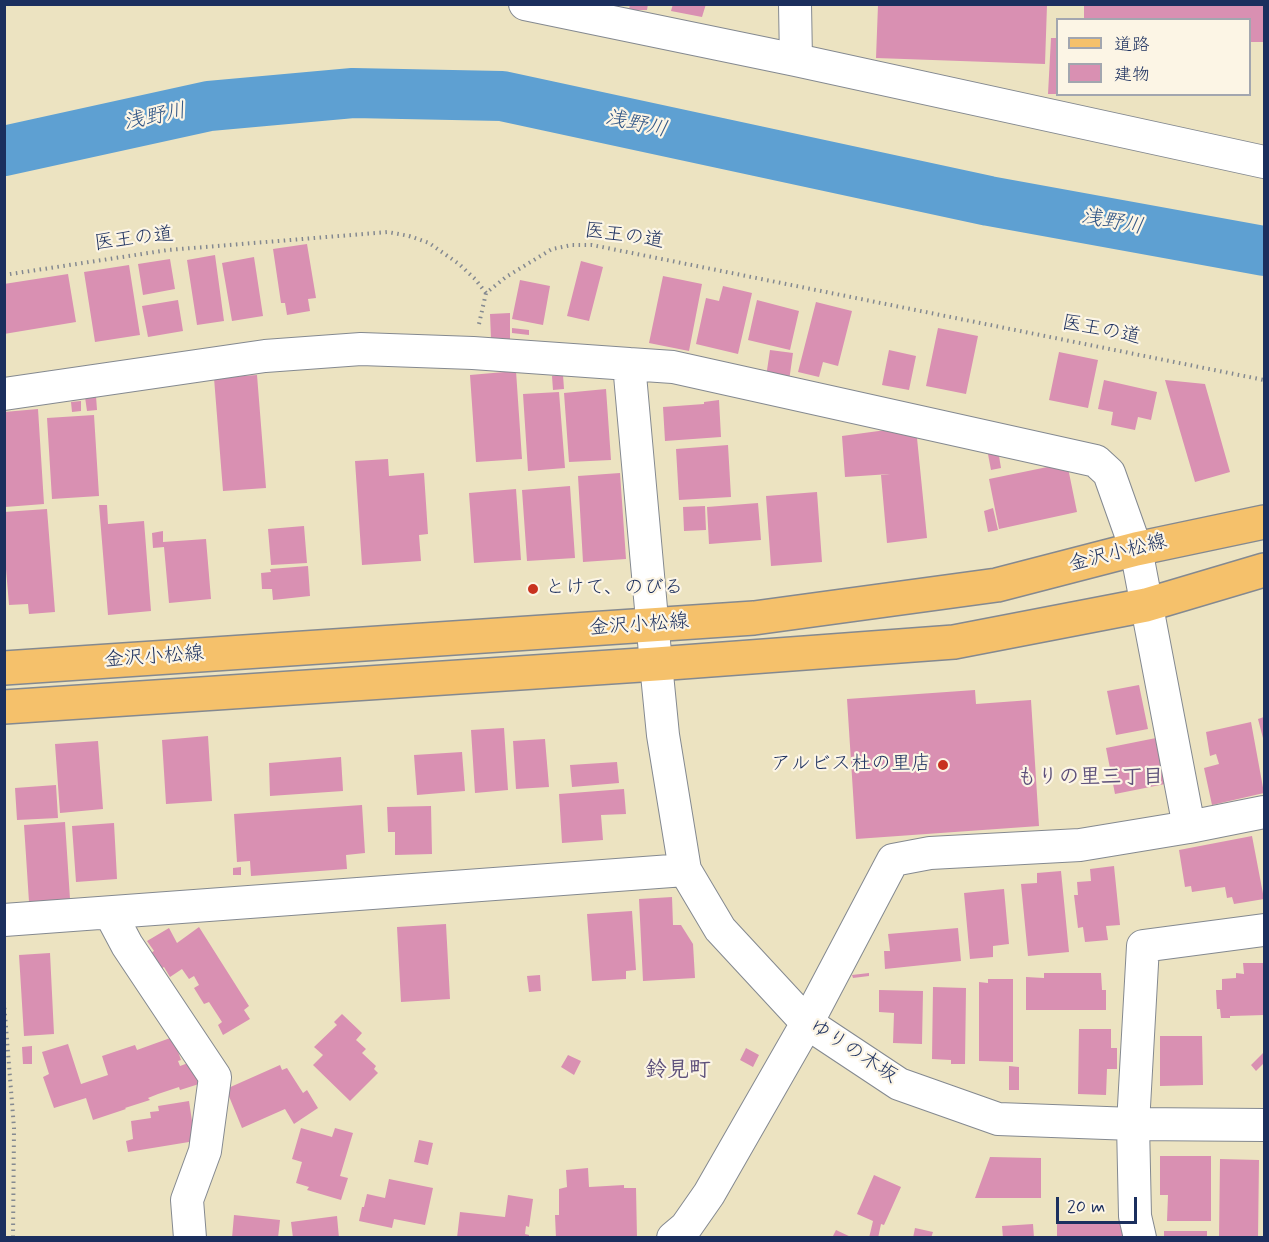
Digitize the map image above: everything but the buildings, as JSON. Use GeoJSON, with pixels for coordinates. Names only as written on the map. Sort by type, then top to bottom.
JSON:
{"type":"FeatureCollection","features":[{"type":"Feature","properties":{"kind":"main road","name":"金沢小松線"},"geometry":{"type":"LineString","coordinates":[[4,668],[754,618],[998,585],[1136,549],[1264,522]]}},
{"type":"Feature","properties":{"kind":"main road","name":"金沢小松線"},"geometry":{"type":"LineString","coordinates":[[4,707],[954,642],[1146,605],[1264,570]]}},
{"type":"Feature","properties":{"kind":"street"},"geometry":{"type":"LineString","coordinates":[[525,4],[796,60],[1264,162]]}},
{"type":"Feature","properties":{"kind":"street"},"geometry":{"type":"LineString","coordinates":[[795,4],[796,60]]}},
{"type":"Feature","properties":{"kind":"street"},"geometry":{"type":"LineString","coordinates":[[4,394],[265,356],[361,350],[473,353],[673,367],[1096,461],[1109,473],[1136,549],[1189,827]]}},
{"type":"Feature","properties":{"kind":"street","name":"ゆりの木坂"},"geometry":{"type":"LineString","coordinates":[[629,364],[663,735],[685,870],[720,929],[807,1023],[899,1084],[998,1119],[1133,1124],[1264,1125]]}},
{"type":"Feature","properties":{"kind":"street"},"geometry":{"type":"LineString","coordinates":[[688,1234],[807,1023],[893,860],[930,853],[1080,845],[1264,812]]}},
{"type":"Feature","properties":{"kind":"street"},"geometry":{"type":"LineString","coordinates":[[4,920],[685,870]]}},
{"type":"Feature","properties":{"kind":"street"},"geometry":{"type":"LineString","coordinates":[[110,913],[127,945],[214,1077],[205,1151],[187,1200],[190,1238]]}},
{"type":"Feature","properties":{"kind":"street"},"geometry":{"type":"LineString","coordinates":[[1140,1238],[1135,1216],[1133,1124],[1143,946],[1264,930]]}},
{"type":"Feature","properties":{"kind":"path","name":"医王の道"},"geometry":{"type":"LineString","coordinates":[[4,275],[168,250],[388,232],[429,243],[459,264],[486,293],[506,276],[552,249],[572,245],[592,245],[623,249],[1264,380]]}},
{"type":"Feature","properties":{"kind":"path"},"geometry":{"type":"LineString","coordinates":[[4,1002],[14,1128],[13,1238]]}},
{"type":"Feature","properties":{"kind":"waterway","name":"浅野川"},"geometry":{"type":"LineString","coordinates":[[4,151],[209,106],[353,93],[502,96],[989,201],[1264,251]]}},
{"type":"Feature","properties":{"kind":"place","name":"とけて、のびる"},"geometry":{"type":"Point","coordinates":[533,589]}},
{"type":"Feature","properties":{"kind":"place","name":"アルビス杜の里店"},"geometry":{"type":"Point","coordinates":[943,765]}},
{"type":"Feature","properties":{"kind":"district","name":"もりの里三丁目"},"geometry":{"type":"Point","coordinates":[1090,779]}},
{"type":"Feature","properties":{"kind":"district","name":"鈴見町"},"geometry":{"type":"Point","coordinates":[678,1071]}}]}
